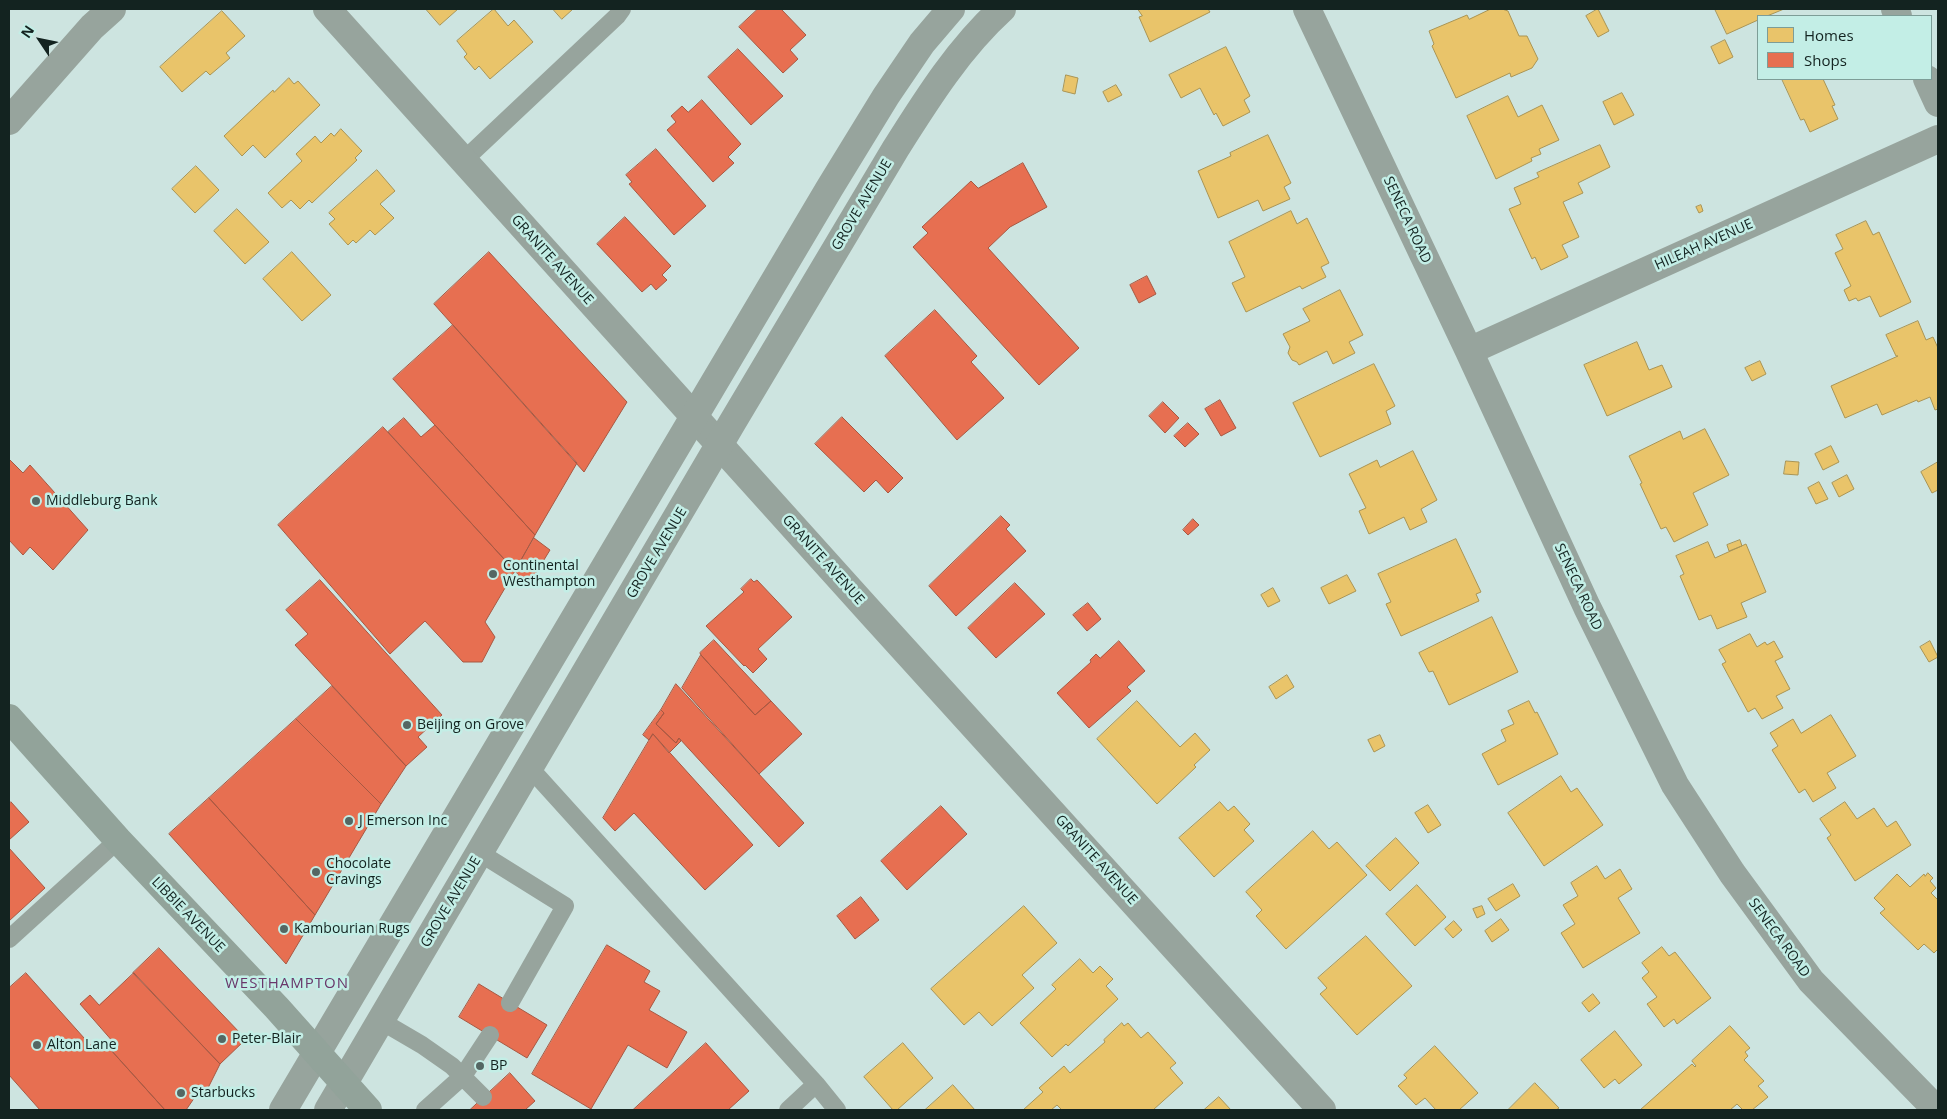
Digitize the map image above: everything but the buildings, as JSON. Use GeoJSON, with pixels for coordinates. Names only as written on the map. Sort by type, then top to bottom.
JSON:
{"type":"FeatureCollection","features":[{"type":"Feature","properties":{"kind":"main road","name":"LIBBIE AVENUE"},"geometry":{"type":"LineString","coordinates":[[9,718],[118,840],[277,1008],[368,1110]]}},
{"type":"Feature","properties":{"kind":"street"},"geometry":{"type":"LineString","coordinates":[[9,121],[92,27],[112,9]]}},
{"type":"Feature","properties":{"kind":"street","name":"GRANITE AVENUE"},"geometry":{"type":"LineString","coordinates":[[327,9],[1322,1110]]}},
{"type":"Feature","properties":{"kind":"street"},"geometry":{"type":"LineString","coordinates":[[283,1110],[886,96],[922,43],[951,9]]}},
{"type":"Feature","properties":{"kind":"street","name":"GROVE AVENUE"},"geometry":{"type":"LineString","coordinates":[[328,1110],[720,445],[922,107],[957,58],[1002,9]]}},
{"type":"Feature","properties":{"kind":"street","name":"SENECA ROAD"},"geometry":{"type":"LineString","coordinates":[[1307,9],[1469,351],[1587,607],[1675,785],[1732,873],[1811,981],[1937,1110]]}},
{"type":"Feature","properties":{"kind":"street"},"geometry":{"type":"LineString","coordinates":[[1927,80],[1938,103]]}},
{"type":"Feature","properties":{"kind":"street","name":"HILEAH AVENUE"},"geometry":{"type":"LineString","coordinates":[[1469,351],[1938,139]]}},
{"type":"Feature","properties":{"kind":"lane"},"geometry":{"type":"LineString","coordinates":[[463,161],[618,16],[622,9]]}},
{"type":"Feature","properties":{"kind":"lane"},"geometry":{"type":"LineString","coordinates":[[530,768],[816,1084],[837,1110]]}},
{"type":"Feature","properties":{"kind":"lane"},"geometry":{"type":"LineString","coordinates":[[9,939],[118,840]]}},
{"type":"Feature","properties":{"kind":"lane"},"geometry":{"type":"LineString","coordinates":[[480,853],[565,906],[510,1002]]}},
{"type":"Feature","properties":{"kind":"lane"},"geometry":{"type":"LineString","coordinates":[[381,1021],[422,1045],[452,1066],[483,1098]]}},
{"type":"Feature","properties":{"kind":"lane"},"geometry":{"type":"LineString","coordinates":[[425,1110],[463,1076],[490,1035]]}},
{"type":"Feature","properties":{"kind":"lane"},"geometry":{"type":"LineString","coordinates":[[788,1110],[816,1084]]}},
{"type":"Feature","properties":{"kind":"place","name":"Middleburg Bank"},"geometry":{"type":"Point","coordinates":[36,501]}},
{"type":"Feature","properties":{"kind":"place","name":"Continental Westhampton"},"geometry":{"type":"Point","coordinates":[493,574]}},
{"type":"Feature","properties":{"kind":"place","name":"Beijing on Grove"},"geometry":{"type":"Point","coordinates":[407,725]}},
{"type":"Feature","properties":{"kind":"place","name":"J Emerson Inc"},"geometry":{"type":"Point","coordinates":[349,821]}},
{"type":"Feature","properties":{"kind":"place","name":"Chocolate Cravings"},"geometry":{"type":"Point","coordinates":[316,872]}},
{"type":"Feature","properties":{"kind":"place","name":"Kambourian Rugs"},"geometry":{"type":"Point","coordinates":[284,929]}},
{"type":"Feature","properties":{"kind":"place","name":"Peter-Blair"},"geometry":{"type":"Point","coordinates":[222,1039]}},
{"type":"Feature","properties":{"kind":"place","name":"Alton Lane"},"geometry":{"type":"Point","coordinates":[37,1045]}},
{"type":"Feature","properties":{"kind":"place","name":"BP"},"geometry":{"type":"Point","coordinates":[480,1066]}},
{"type":"Feature","properties":{"kind":"place","name":"Starbucks"},"geometry":{"type":"Point","coordinates":[181,1093]}},
{"type":"Feature","properties":{"kind":"district","name":"WESTHAMPTON"},"geometry":{"type":"Point","coordinates":[287,984]}}]}
